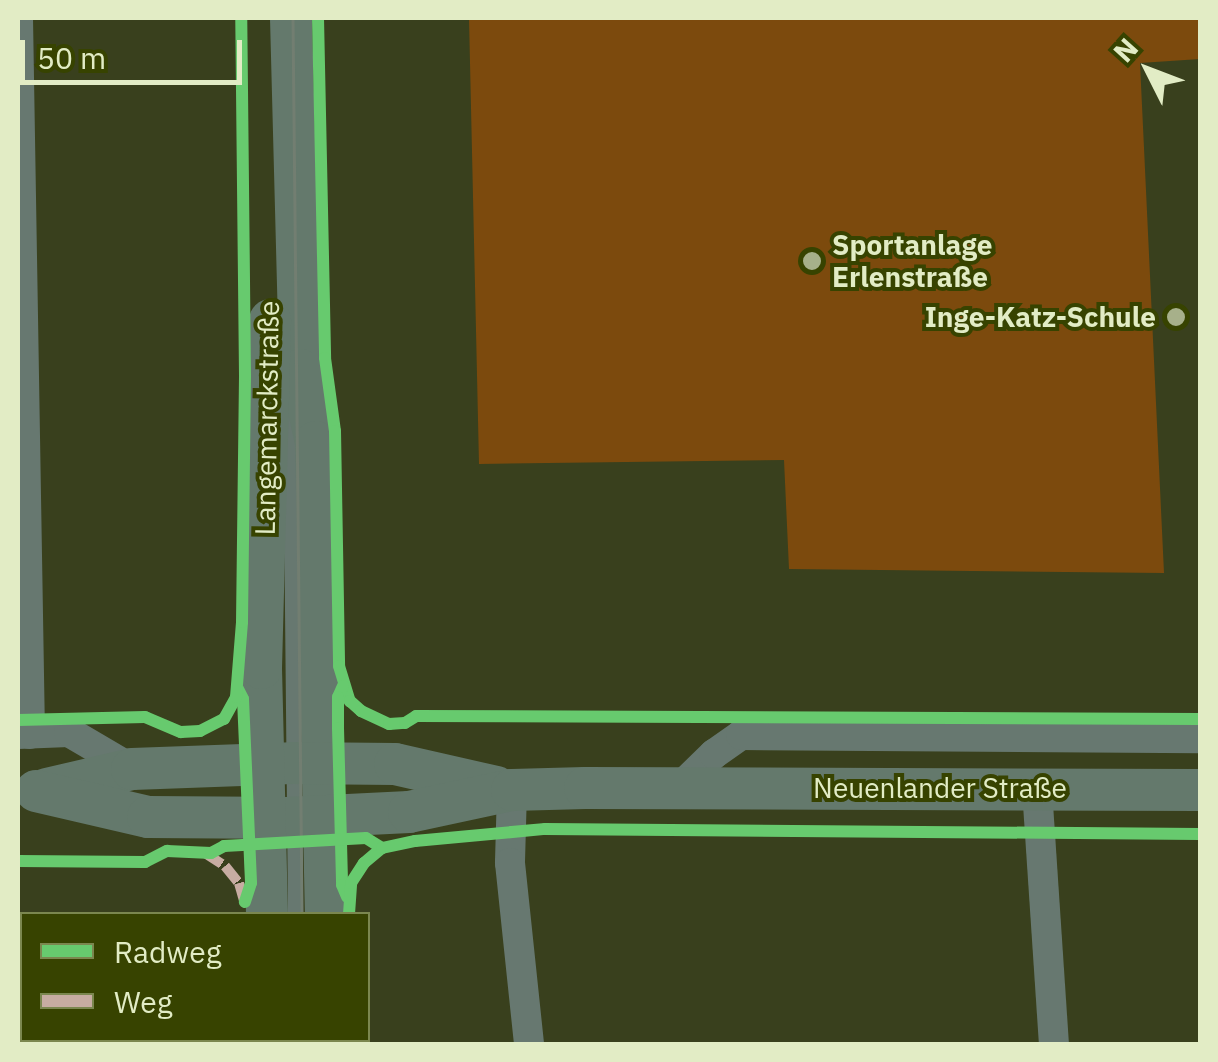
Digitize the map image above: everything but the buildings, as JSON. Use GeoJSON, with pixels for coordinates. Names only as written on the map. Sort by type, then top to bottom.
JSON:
{"type":"FeatureCollection","features":[{"type":"Feature","properties":{"kind":"main road","name":"Langemarckstraße"},"geometry":{"type":"LineString","coordinates":[[265,18],[286,380],[316,442],[292,764],[293,817]]}},
{"type":"Feature","properties":{"kind":"main road","name":"Langemarckstraße"},"geometry":{"type":"LineString","coordinates":[[291,18],[286,380],[261,668],[292,764]]}},
{"type":"Feature","properties":{"kind":"main road","name":"Neuenlander Straße"},"geometry":{"type":"LineString","coordinates":[[26,791],[132,769],[292,764],[395,764],[512,790]]}},
{"type":"Feature","properties":{"kind":"main road"},"geometry":{"type":"LineString","coordinates":[[269,912],[293,817],[292,764]]}},
{"type":"Feature","properties":{"kind":"main road","name":"Neuenlander Straße"},"geometry":{"type":"LineString","coordinates":[[26,791],[148,817],[293,817],[409,812],[512,790],[1200,790]]}},
{"type":"Feature","properties":{"kind":"main road"},"geometry":{"type":"LineString","coordinates":[[293,817],[325,912]]}},
{"type":"Feature","properties":{"kind":"street"},"geometry":{"type":"LineString","coordinates":[[18,18],[24,734],[69,732],[132,769]]}},
{"type":"Feature","properties":{"kind":"street","name":"Neuenlander Straße"},"geometry":{"type":"LineString","coordinates":[[679,788],[714,754],[742,736],[1200,738]]}},
{"type":"Feature","properties":{"kind":"street"},"geometry":{"type":"LineString","coordinates":[[1038,789],[1054,1044]]}},
{"type":"Feature","properties":{"kind":"street"},"geometry":{"type":"LineString","coordinates":[[512,790],[510,863],[529,1044]]}},
{"type":"Feature","properties":{"kind":"lane"},"geometry":{"type":"LineString","coordinates":[[293,817],[295,912]]}},
{"type":"Feature","properties":{"kind":"shaded area","name":"Sportanlage Erlenstraße"},"geometry":{"type":"Polygon","coordinates":[[[469,18],[1200,18],[1200,59],[1140,63],[1164,573],[789,569],[784,460],[479,464],[469,18]]]}},
{"type":"Feature","properties":{"kind":"tram line"},"geometry":{"type":"LineString","coordinates":[[293,18],[302,912]]}},
{"type":"Feature","properties":{"kind":"marked path"},"geometry":{"type":"LineString","coordinates":[[205,853],[225,866],[239,883],[244,900]]}},
{"type":"Feature","properties":{"kind":"cycle path"},"geometry":{"type":"LineString","coordinates":[[18,720],[145,717],[181,732],[200,731],[224,719],[236,697],[242,622],[245,376],[241,18]]}},
{"type":"Feature","properties":{"kind":"cycle path"},"geometry":{"type":"LineString","coordinates":[[318,18],[325,358],[335,431],[339,666],[350,701],[361,711],[389,724],[405,723],[416,716],[1200,719]]}},
{"type":"Feature","properties":{"kind":"cycle path"},"geometry":{"type":"LineString","coordinates":[[343,686],[338,697],[338,728],[342,885],[347,897]]}},
{"type":"Feature","properties":{"kind":"cycle path"},"geometry":{"type":"LineString","coordinates":[[238,689],[243,699],[251,883],[245,902]]}},
{"type":"Feature","properties":{"kind":"cycle path"},"geometry":{"type":"LineString","coordinates":[[349,912],[351,883],[364,863],[382,848],[415,841],[545,829],[1200,834]]}},
{"type":"Feature","properties":{"kind":"cycle path"},"geometry":{"type":"LineString","coordinates":[[18,861],[145,862],[167,851],[211,853],[224,846],[366,838],[382,848]]}},
{"type":"Feature","properties":{"kind":"place","name":"Sportanlage Erlenstraße"},"geometry":{"type":"Point","coordinates":[812,261]}},
{"type":"Feature","properties":{"kind":"place","name":"Inge-Katz-Schule"},"geometry":{"type":"Point","coordinates":[1176,317]}}]}
